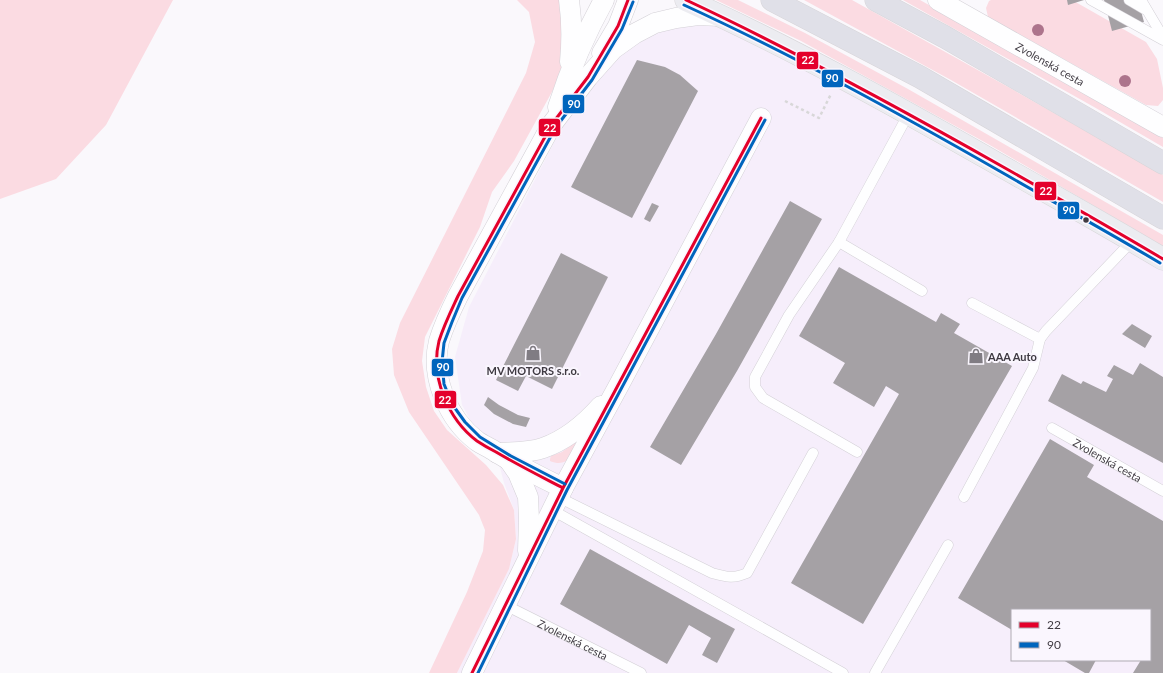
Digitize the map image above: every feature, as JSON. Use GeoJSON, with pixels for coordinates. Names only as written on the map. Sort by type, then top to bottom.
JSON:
{"type":"FeatureCollection","features":[{"type":"Feature","properties":{"kind":"highway"},"geometry":{"type":"LineString","coordinates":[[772,0],[920,77],[1163,218]]}},
{"type":"Feature","properties":{"kind":"highway"},"geometry":{"type":"LineString","coordinates":[[876,0],[945,37],[1163,163]]}},
{"type":"Feature","properties":{"kind":"main road"},"geometry":{"type":"LineString","coordinates":[[686,0],[835,74],[909,113],[1163,259]]}},
{"type":"Feature","properties":{"kind":"street"},"geometry":{"type":"LineString","coordinates":[[568,77],[571,47],[571,16],[569,0]]}},
{"type":"Feature","properties":{"kind":"street"},"geometry":{"type":"LineString","coordinates":[[552,124],[568,77],[594,18],[604,0]]}},
{"type":"Feature","properties":{"kind":"street"},"geometry":{"type":"LineString","coordinates":[[588,77],[618,26],[628,0]]}},
{"type":"Feature","properties":{"kind":"street","name":"Zvolenská cesta"},"geometry":{"type":"LineString","coordinates":[[951,5],[1163,127]]}},
{"type":"Feature","properties":{"kind":"street"},"geometry":{"type":"LineString","coordinates":[[558,499],[503,456],[477,441],[461,425],[448,406],[439,385],[437,362],[439,342],[458,296],[552,124],[588,77],[613,49],[634,34],[655,23],[698,15],[720,16]]}},
{"type":"Feature","properties":{"kind":"street"},"geometry":{"type":"LineString","coordinates":[[472,673],[558,499],[761,118]]}},
{"type":"Feature","properties":{"kind":"street"},"geometry":{"type":"LineString","coordinates":[[503,456],[542,448],[562,439],[577,429],[596,411],[619,385]]}},
{"type":"Feature","properties":{"kind":"street"},"geometry":{"type":"LineString","coordinates":[[503,456],[518,473],[528,497],[529,548],[524,567]]}},
{"type":"Feature","properties":{"kind":"lane"},"geometry":{"type":"LineString","coordinates":[[1091,0],[1163,40]]}},
{"type":"Feature","properties":{"kind":"lane"},"geometry":{"type":"LineString","coordinates":[[1129,0],[1149,12]]}},
{"type":"Feature","properties":{"kind":"lane"},"geometry":{"type":"LineString","coordinates":[[1141,0],[1163,37]]}},
{"type":"Feature","properties":{"kind":"lane"},"geometry":{"type":"LineString","coordinates":[[857,452],[763,398],[755,387],[755,377],[789,315],[838,242],[909,113]]}},
{"type":"Feature","properties":{"kind":"lane"},"geometry":{"type":"LineString","coordinates":[[964,497],[1033,368],[1040,339],[1132,240]]}},
{"type":"Feature","properties":{"kind":"lane"},"geometry":{"type":"LineString","coordinates":[[838,242],[922,291]]}},
{"type":"Feature","properties":{"kind":"lane"},"geometry":{"type":"LineString","coordinates":[[972,303],[1040,339]]}},
{"type":"Feature","properties":{"kind":"lane","name":"Zvolenská cesta"},"geometry":{"type":"LineString","coordinates":[[1052,428],[1163,491]]}},
{"type":"Feature","properties":{"kind":"lane"},"geometry":{"type":"LineString","coordinates":[[558,499],[712,573],[725,577],[738,577],[747,573],[813,453]]}},
{"type":"Feature","properties":{"kind":"lane"},"geometry":{"type":"LineString","coordinates":[[558,499],[843,673]]}},
{"type":"Feature","properties":{"kind":"lane"},"geometry":{"type":"LineString","coordinates":[[875,673],[948,545]]}},
{"type":"Feature","properties":{"kind":"lane","name":"Zvolenská cesta"},"geometry":{"type":"LineString","coordinates":[[505,605],[641,673]]}},
{"type":"Feature","properties":{"kind":"path"},"geometry":{"type":"LineString","coordinates":[[785,101],[819,118],[834,89]]}},
{"type":"Feature","properties":{"kind":"shaded area"},"geometry":{"type":"Polygon","coordinates":[[[0,0],[173,0],[106,125],[56,179],[0,199],[0,0]]]}},
{"type":"Feature","properties":{"kind":"shaded area"},"geometry":{"type":"Polygon","coordinates":[[[517,0],[560,0],[563,30],[562,66],[553,90],[514,161],[492,192],[480,227],[425,337],[422,361],[426,387],[434,411],[447,430],[486,465],[503,485],[514,510],[516,539],[509,569],[457,673],[429,673],[467,592],[483,551],[485,530],[479,515],[409,412],[394,375],[392,349],[400,323],[526,73],[535,42],[529,12],[517,0]]]}},
{"type":"Feature","properties":{"kind":"shaded area"},"geometry":{"type":"Polygon","coordinates":[[[716,0],[738,0],[805,33],[908,89],[1163,235],[1163,246],[988,144],[801,41],[716,0]]]}},
{"type":"Feature","properties":{"kind":"shaded area"},"geometry":{"type":"Polygon","coordinates":[[[804,0],[852,0],[1010,88],[1163,175],[1163,202],[951,80],[804,0]]]}},
{"type":"Feature","properties":{"kind":"shaded area"},"geometry":{"type":"Polygon","coordinates":[[[903,0],[920,0],[1098,100],[1163,138],[1163,147],[1094,107],[903,0]]]}},
{"type":"Feature","properties":{"kind":"shaded area"},"geometry":{"type":"Polygon","coordinates":[[[991,0],[1072,0],[1146,42],[1157,59],[1163,88],[1163,100],[1158,106],[1146,105],[988,17],[986,8],[991,0]]]}},
{"type":"Feature","properties":{"kind":"shaded area"},"geometry":{"type":"Polygon","coordinates":[[[702,21],[730,32],[806,70],[1163,270],[1163,673],[457,673],[509,569],[516,539],[514,510],[504,483],[493,441],[473,425],[462,405],[455,357],[469,307],[559,133],[587,85],[618,51],[647,33],[702,21]]]}},
{"type":"Feature","properties":{"kind":"shaded area"},"geometry":{"type":"Polygon","coordinates":[[[576,443],[568,460],[561,463],[550,461],[551,456],[562,452],[576,443]]]}},
{"type":"Feature","properties":{"kind":"building"},"geometry":{"type":"Polygon","coordinates":[[[1067,0],[1084,0],[1068,5],[1067,0]]]}},
{"type":"Feature","properties":{"kind":"building"},"geometry":{"type":"Polygon","coordinates":[[[1104,0],[1138,0],[1144,22],[1112,31],[1104,0]]]}},
{"type":"Feature","properties":{"kind":"building"},"geometry":{"type":"Polygon","coordinates":[[[637,60],[665,67],[680,75],[698,91],[632,218],[571,187],[637,60]]]}},
{"type":"Feature","properties":{"kind":"building"},"geometry":{"type":"Polygon","coordinates":[[[790,201],[822,219],[737,371],[681,465],[650,447],[716,334],[790,201]]]}},
{"type":"Feature","properties":{"kind":"building"},"geometry":{"type":"Polygon","coordinates":[[[652,203],[659,206],[650,222],[644,219],[652,203]]]}},
{"type":"Feature","properties":{"kind":"building"},"geometry":{"type":"Polygon","coordinates":[[[561,253],[608,277],[552,389],[526,376],[518,391],[496,380],[561,253]]]}},
{"type":"Feature","properties":{"kind":"building"},"geometry":{"type":"Polygon","coordinates":[[[839,267],[936,322],[941,313],[960,324],[954,333],[1012,366],[863,624],[791,583],[899,394],[886,386],[874,407],[833,383],[845,363],[799,336],[839,267]]]}},
{"type":"Feature","properties":{"kind":"building"},"geometry":{"type":"Polygon","coordinates":[[[1132,324],[1152,336],[1145,348],[1122,334],[1132,324]]]}},
{"type":"Feature","properties":{"kind":"building"},"geometry":{"type":"Polygon","coordinates":[[[1140,363],[1163,377],[1163,463],[1048,401],[1062,374],[1081,384],[1083,381],[1106,392],[1113,379],[1107,376],[1114,365],[1133,375],[1140,363]]]}},
{"type":"Feature","properties":{"kind":"building"},"geometry":{"type":"Polygon","coordinates":[[[488,397],[499,405],[518,415],[530,418],[526,427],[513,424],[494,414],[484,405],[488,397]]]}},
{"type":"Feature","properties":{"kind":"building"},"geometry":{"type":"Polygon","coordinates":[[[1050,439],[1094,465],[1087,477],[1163,521],[1163,673],[1133,673],[1140,661],[1151,661],[1151,609],[1011,609],[1011,629],[958,598],[1050,439]]]}},
{"type":"Feature","properties":{"kind":"building"},"geometry":{"type":"Polygon","coordinates":[[[590,549],[735,629],[717,663],[702,655],[711,638],[689,625],[667,664],[560,604],[590,549]]]}},
{"type":"Feature","properties":{"kind":"building"},"geometry":{"type":"Polygon","coordinates":[[[1065,661],[1095,661],[1089,673],[1085,673],[1065,661]]]}},
{"type":"Feature","properties":{"kind":"transit line","name":"22"},"geometry":{"type":"LineString","coordinates":[[563,488],[486,447],[467,432],[450,409],[444,396],[439,383],[437,355],[441,335],[458,296],[552,124],[588,77],[618,26],[628,0]]}},
{"type":"Feature","properties":{"kind":"transit line","name":"22"},"geometry":{"type":"LineString","coordinates":[[686,0],[767,39],[887,102],[1104,224],[1163,259]]}},
{"type":"Feature","properties":{"kind":"transit line","name":"90"},"geometry":{"type":"LineString","coordinates":[[565,484],[511,456],[480,437],[465,422],[452,404],[444,384],[442,362],[444,343],[462,298],[556,127],[592,80],[622,29],[633,2]]}},
{"type":"Feature","properties":{"kind":"transit line","name":"90"},"geometry":{"type":"LineString","coordinates":[[684,5],[805,64],[885,107],[1160,263]]}},
{"type":"Feature","properties":{"kind":"transit line","name":"22"},"geometry":{"type":"LineString","coordinates":[[472,673],[563,488],[761,118]]}},
{"type":"Feature","properties":{"kind":"transit line","name":"90"},"geometry":{"type":"LineString","coordinates":[[478,673],[567,490],[765,120]]}},
{"type":"Feature","properties":{"kind":"place","name":"MV MOTORS s.r.o."},"geometry":{"type":"Point","coordinates":[533,353]}},
{"type":"Feature","properties":{"kind":"place","name":"AAA Auto"},"geometry":{"type":"Point","coordinates":[976,356]}}]}
